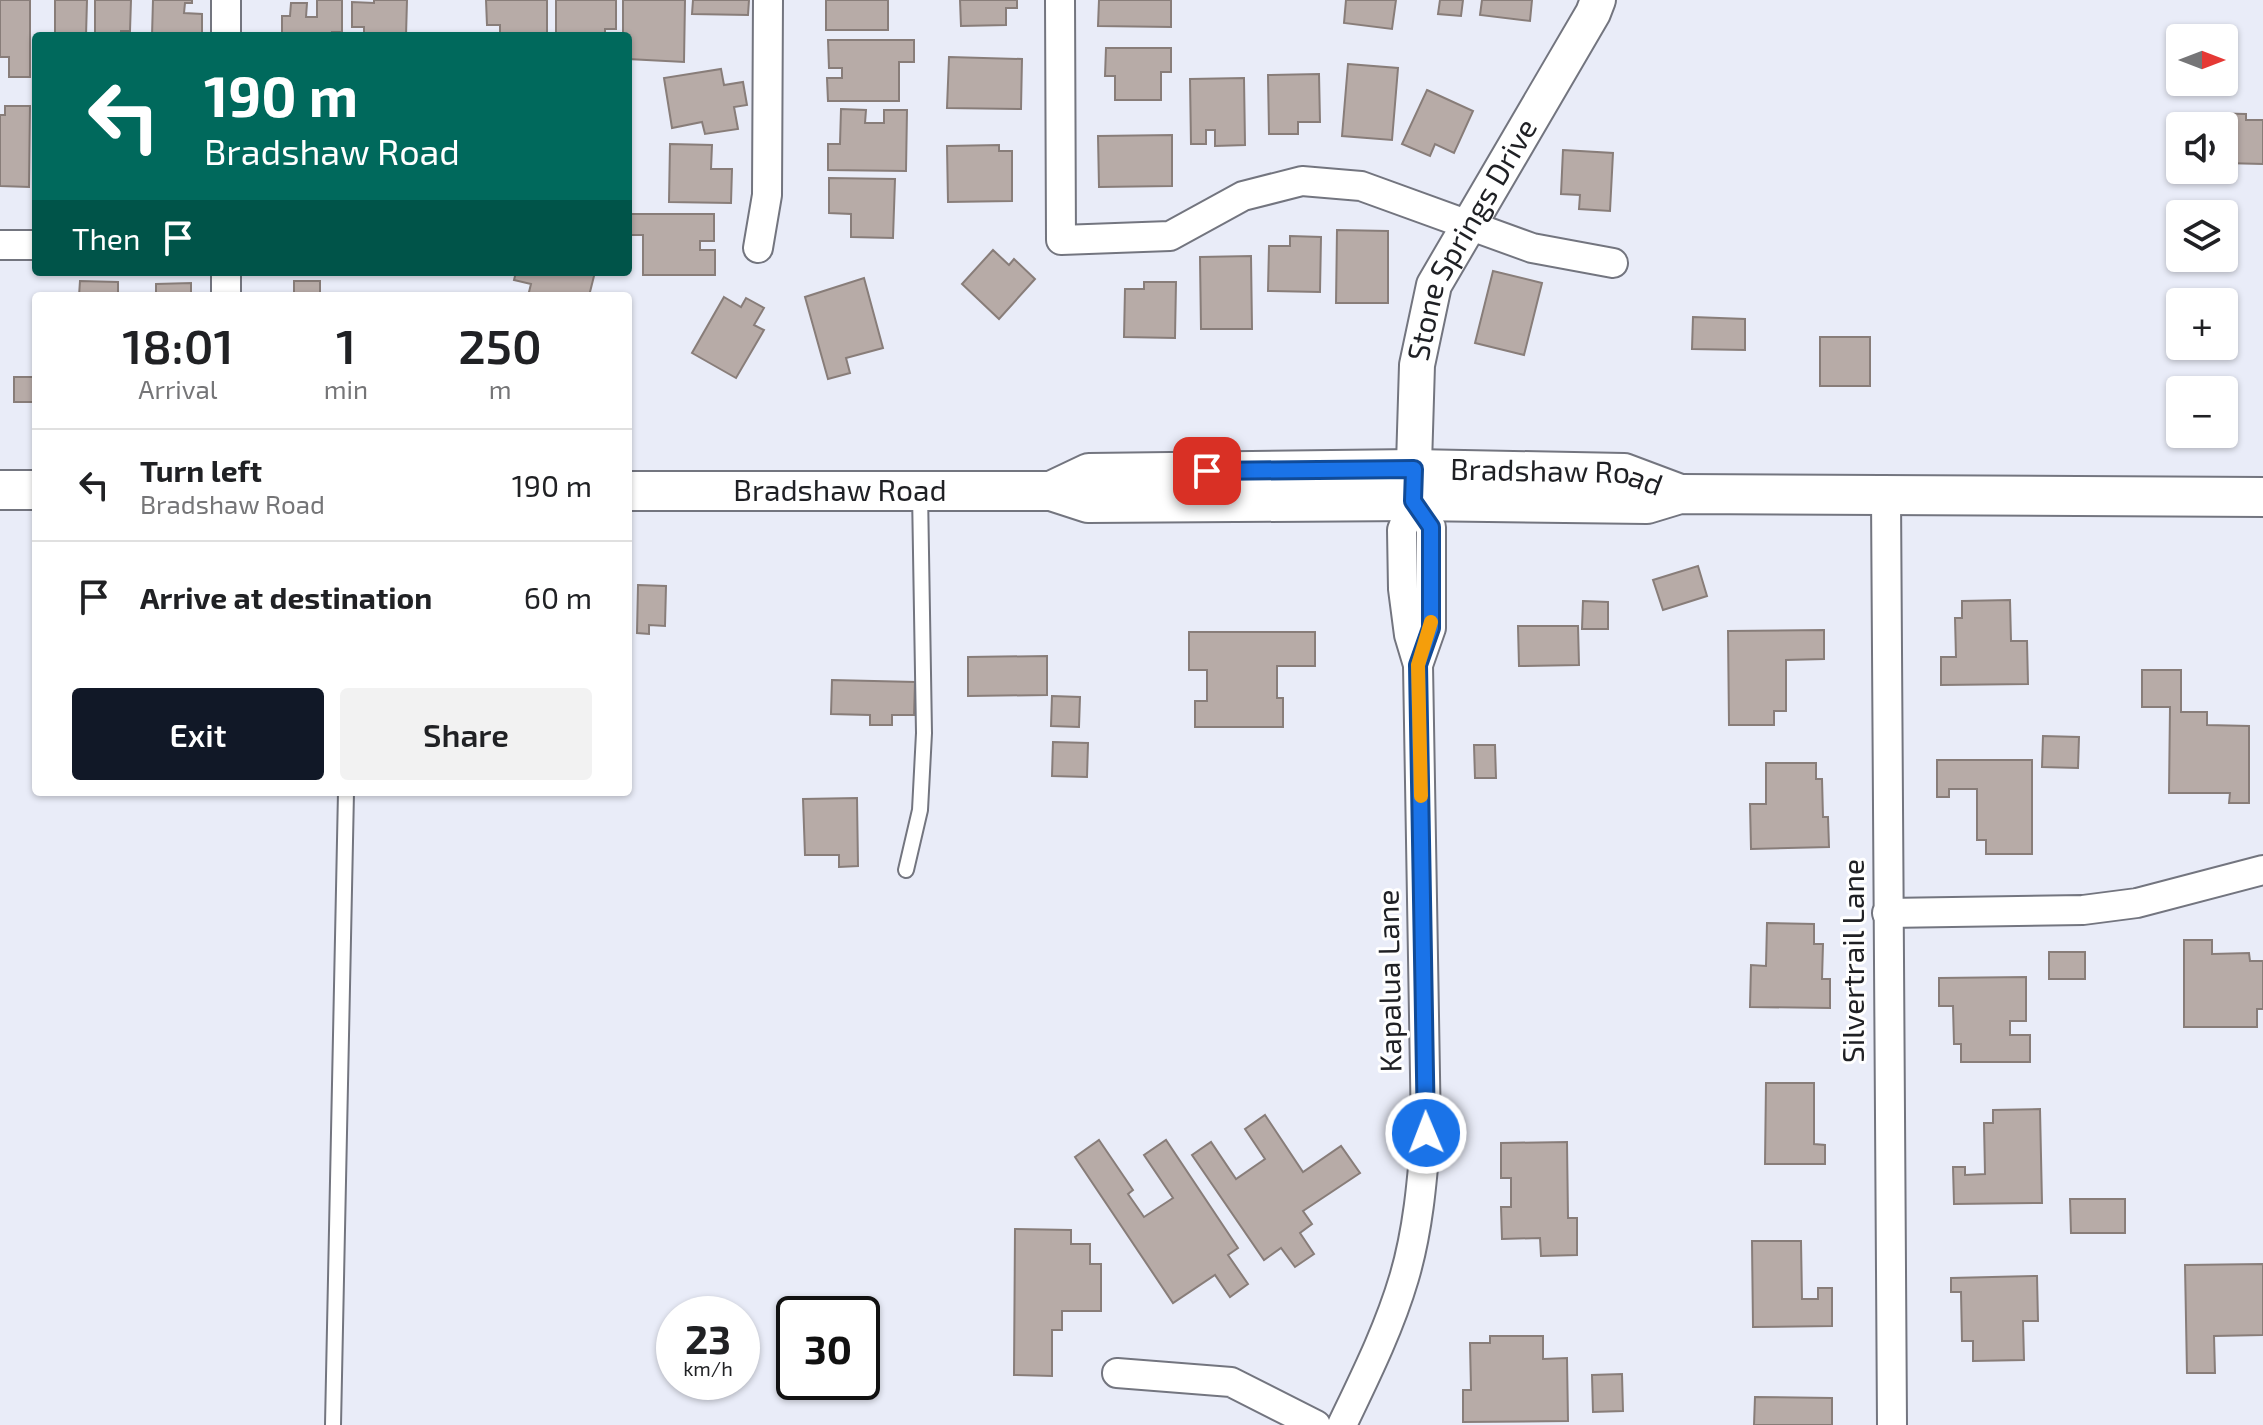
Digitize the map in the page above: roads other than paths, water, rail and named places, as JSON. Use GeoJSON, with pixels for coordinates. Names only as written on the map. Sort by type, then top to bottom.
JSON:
{"type":"FeatureCollection","features":[{"type":"Feature","properties":{"kind":"main road","name":"Bradshaw Road"},"geometry":{"type":"LineString","coordinates":[[632,491],[1051,491],[1088,503],[1414,485],[1647,504],[1680,494],[2263,497]]}},
{"type":"Feature","properties":{"kind":"main road"},"geometry":{"type":"LineString","coordinates":[[0,490],[32,490]]}},
{"type":"Feature","properties":{"kind":"street"},"geometry":{"type":"LineString","coordinates":[[226,0],[226,32]]}},
{"type":"Feature","properties":{"kind":"street"},"geometry":{"type":"LineString","coordinates":[[758,248],[767,195],[768,0]]}},
{"type":"Feature","properties":{"kind":"street"},"geometry":{"type":"LineString","coordinates":[[1060,0],[1061,240],[1170,236],[1243,196],[1302,181],[1361,186],[1532,248],[1613,263]]}},
{"type":"Feature","properties":{"kind":"street","name":"Stone Springs Drive"},"geometry":{"type":"LineString","coordinates":[[1414,485],[1417,365],[1434,285],[1598,0]]}},
{"type":"Feature","properties":{"kind":"street"},"geometry":{"type":"LineString","coordinates":[[0,245],[32,245]]}},
{"type":"Feature","properties":{"kind":"street","name":"Kapalua Lane"},"geometry":{"type":"LineString","coordinates":[[1342,1425],[1382,1340],[1404,1280],[1421,1197],[1426,1133],[1418,665],[1431,628],[1431,527],[1414,485]]}},
{"type":"Feature","properties":{"kind":"street","name":"Silvertrail Lane"},"geometry":{"type":"LineString","coordinates":[[1886,496],[1892,1425]]}},
{"type":"Feature","properties":{"kind":"street"},"geometry":{"type":"LineString","coordinates":[[1887,913],[2083,910],[2137,903],[2263,870]]}},
{"type":"Feature","properties":{"kind":"street"},"geometry":{"type":"LineString","coordinates":[[1117,1373],[1231,1382],[1316,1425]]}},
{"type":"Feature","properties":{"kind":"lane"},"geometry":{"type":"LineString","coordinates":[[906,870],[920,810],[924,733],[920,491]]}},
{"type":"Feature","properties":{"kind":"lane"},"geometry":{"type":"LineString","coordinates":[[333,1425],[346,796]]}}]}
